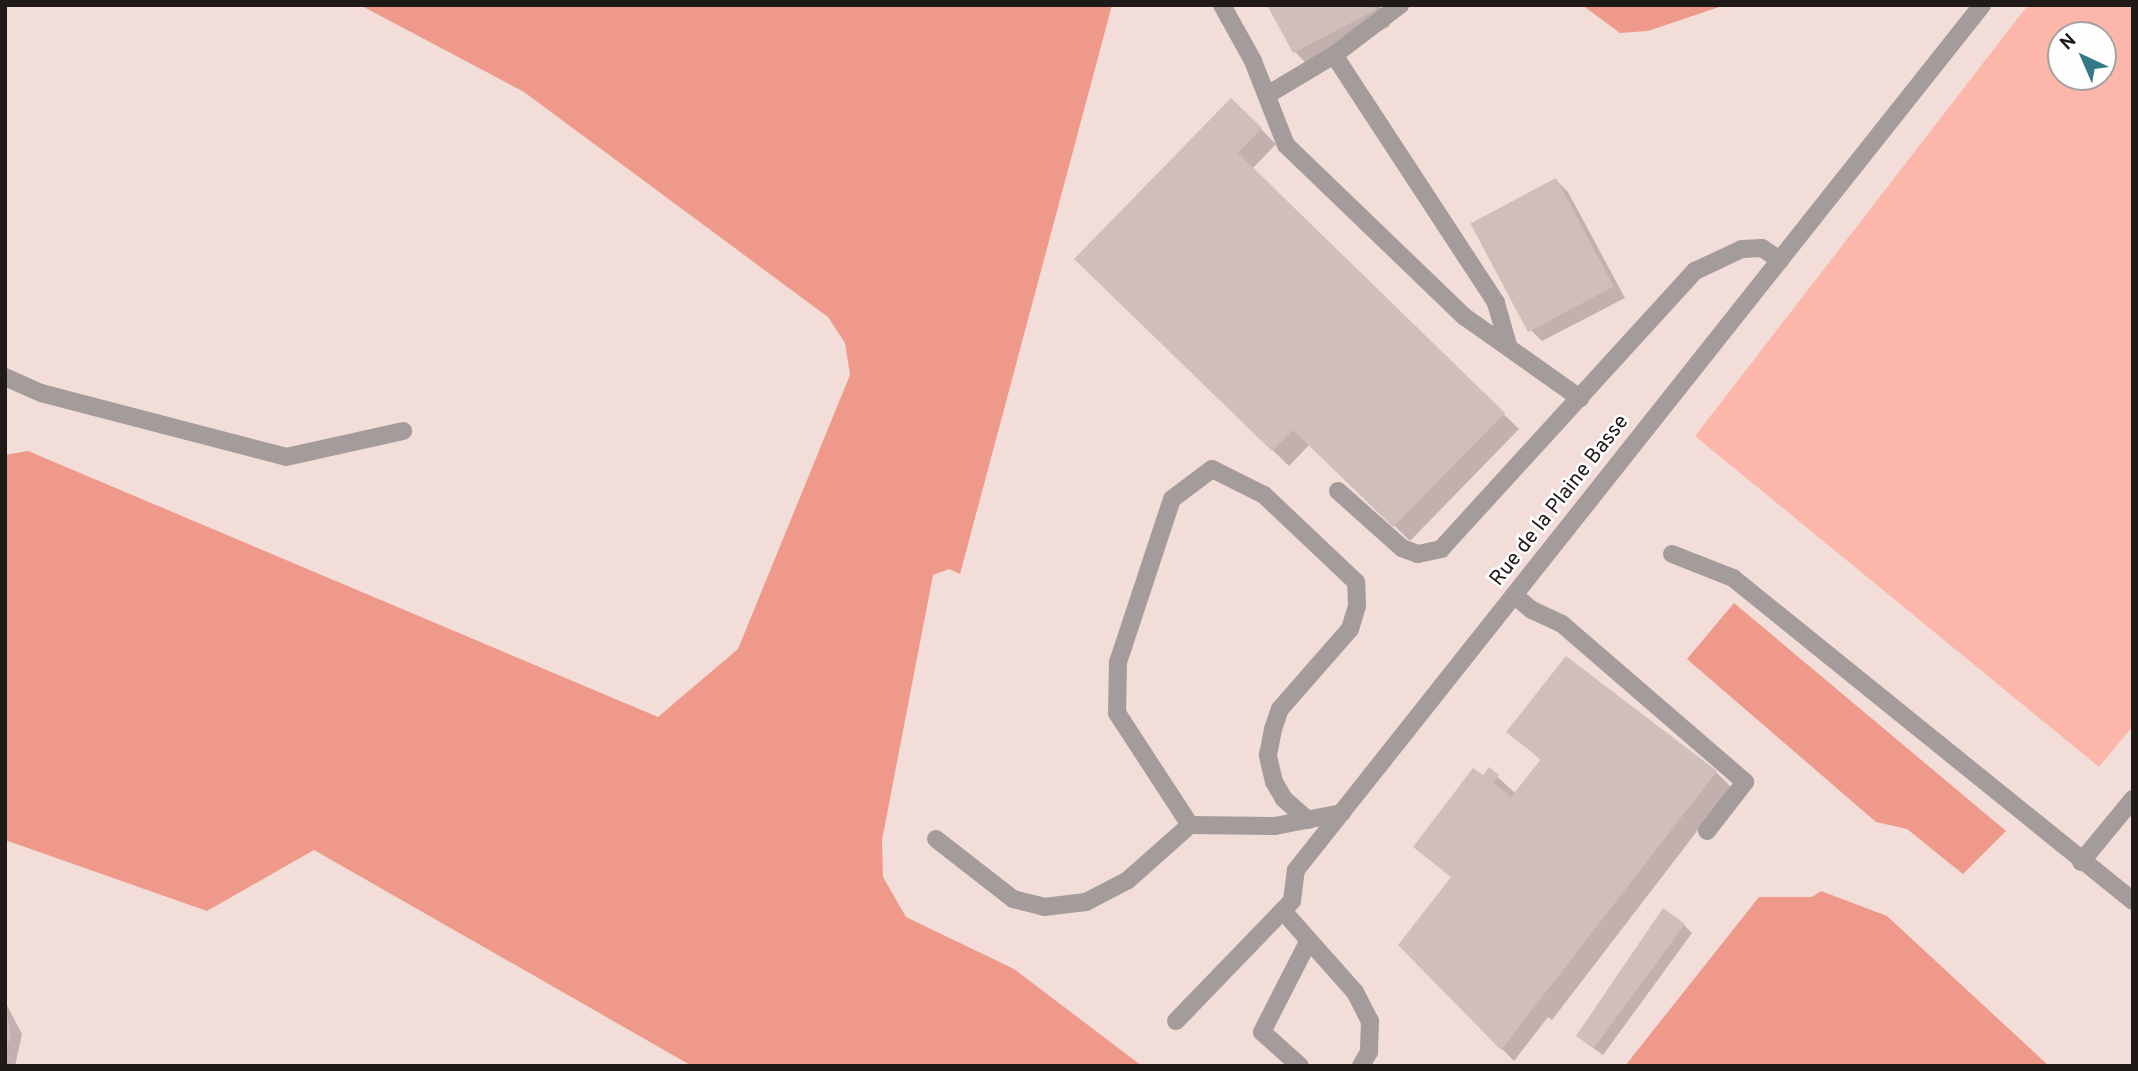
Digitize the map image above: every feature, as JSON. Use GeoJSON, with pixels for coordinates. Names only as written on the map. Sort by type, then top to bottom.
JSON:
{"type":"FeatureCollection","features":[{"type":"Feature","properties":{"kind":"street"},"geometry":{"type":"LineString","coordinates":[[1222,5],[1267,94],[1286,145],[1465,317],[1580,398]]}},
{"type":"Feature","properties":{"kind":"street"},"geometry":{"type":"LineString","coordinates":[[1267,94],[1334,55],[1400,5]]}},
{"type":"Feature","properties":{"kind":"street","name":"Rue de la Plaine Basse"},"geometry":{"type":"LineString","coordinates":[[1176,1021],[1292,901],[1296,870],[1982,5]]}},
{"type":"Feature","properties":{"kind":"street"},"geometry":{"type":"LineString","coordinates":[[1334,55],[1496,303],[1508,345]]}},
{"type":"Feature","properties":{"kind":"street"},"geometry":{"type":"LineString","coordinates":[[1338,491],[1402,548],[1418,554],[1441,549],[1695,271],[1742,249],[1762,248],[1780,260]]}},
{"type":"Feature","properties":{"kind":"street"},"geometry":{"type":"LineString","coordinates":[[5,377],[41,393],[286,457],[403,431]]}},
{"type":"Feature","properties":{"kind":"street"},"geometry":{"type":"LineString","coordinates":[[1190,825],[1117,713],[1118,662],[1172,499],[1212,469],[1264,495],[1356,582],[1357,606],[1350,628],[1280,709],[1270,742],[1268,755],[1274,782],[1284,799],[1308,820]]}},
{"type":"Feature","properties":{"kind":"street"},"geometry":{"type":"LineString","coordinates":[[1672,554],[1733,578],[2081,862],[2133,901]]}},
{"type":"Feature","properties":{"kind":"street"},"geometry":{"type":"LineString","coordinates":[[1514,595],[1532,610],[1562,624],[1745,782],[1707,831]]}},
{"type":"Feature","properties":{"kind":"street"},"geometry":{"type":"LineString","coordinates":[[2081,862],[2133,799]]}},
{"type":"Feature","properties":{"kind":"street"},"geometry":{"type":"LineString","coordinates":[[936,839],[1013,899],[1044,906],[1086,902],[1128,880],[1190,825],[1275,826],[1342,813]]}},
{"type":"Feature","properties":{"kind":"street"},"geometry":{"type":"LineString","coordinates":[[1283,911],[1355,992],[1370,1021],[1369,1052],[1361,1066]]}},
{"type":"Feature","properties":{"kind":"street"},"geometry":{"type":"LineString","coordinates":[[1300,1066],[1262,1032],[1309,940]]}},
{"type":"Feature","properties":{"kind":"shaded area"},"geometry":{"type":"Polygon","coordinates":[[[5,5],[2133,5],[2133,1066],[5,1066],[5,5]]]}},
{"type":"Feature","properties":{"kind":"shaded area"},"geometry":{"type":"Polygon","coordinates":[[[360,5],[1112,5],[960,574],[949,569],[933,575],[882,840],[883,877],[906,917],[1014,969],[1142,1066],[692,1066],[314,850],[207,911],[5,840],[5,455],[28,451],[658,717],[738,649],[850,375],[845,343],[828,317],[524,92],[360,5]]]}},
{"type":"Feature","properties":{"kind":"shaded area"},"geometry":{"type":"Polygon","coordinates":[[[1582,5],[1725,5],[1648,31],[1620,33],[1582,5]]]}},
{"type":"Feature","properties":{"kind":"shaded area"},"geometry":{"type":"Polygon","coordinates":[[[2028,5],[2133,5],[2133,726],[2099,767],[1695,436],[2028,5]]]}},
{"type":"Feature","properties":{"kind":"shaded area"},"geometry":{"type":"Polygon","coordinates":[[[1734,603],[2006,831],[1963,874],[1907,829],[1876,822],[1687,659],[1734,603]]]}},
{"type":"Feature","properties":{"kind":"shaded area"},"geometry":{"type":"Polygon","coordinates":[[[1821,891],[1887,916],[2049,1066],[1625,1066],[1759,897],[1812,897],[1821,891]]]}},
{"type":"Feature","properties":{"kind":"building"},"geometry":{"type":"Polygon","coordinates":[[[1267,5],[1373,5],[1376,10],[1293,53],[1267,5]]]}},
{"type":"Feature","properties":{"kind":"building"},"geometry":{"type":"Polygon","coordinates":[[[1231,98],[1262,128],[1238,153],[1505,413],[1393,527],[1293,430],[1272,451],[1074,259],[1231,98]]]}},
{"type":"Feature","properties":{"kind":"building"},"geometry":{"type":"Polygon","coordinates":[[[1556,178],[1614,287],[1528,332],[1470,224],[1556,178]]]}},
{"type":"Feature","properties":{"kind":"building"},"geometry":{"type":"Polygon","coordinates":[[[1566,656],[1717,771],[1501,1050],[1398,945],[1451,877],[1413,847],[1473,768],[1483,775],[1489,767],[1499,775],[1493,783],[1511,797],[1541,759],[1506,732],[1566,656]]]}},
{"type":"Feature","properties":{"kind":"building"},"geometry":{"type":"Polygon","coordinates":[[[1663,908],[1685,924],[1594,1048],[1576,1036],[1663,908]]]}},
{"type":"Feature","properties":{"kind":"building"},"geometry":{"type":"Polygon","coordinates":[[[5,1003],[11,1035],[5,1053],[5,1003]]]}}]}
